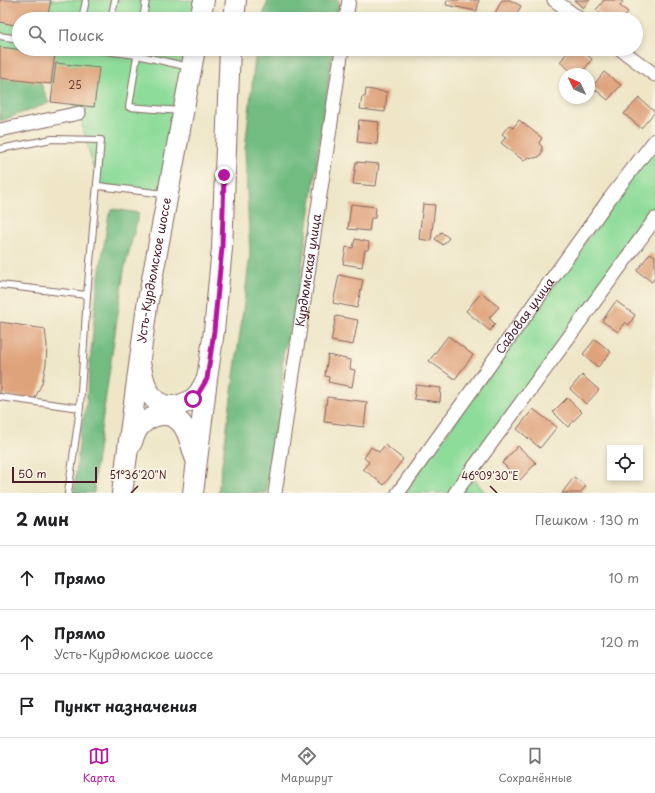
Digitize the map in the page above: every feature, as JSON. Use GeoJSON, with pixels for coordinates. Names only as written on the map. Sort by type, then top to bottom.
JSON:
{"type":"FeatureCollection","features":[{"type":"Feature","properties":{"kind":"main road"},"geometry":{"type":"LineString","coordinates":[[201,12],[204,0]]}},
{"type":"Feature","properties":{"kind":"main road"},"geometry":{"type":"LineString","coordinates":[[235,12],[236,0]]}},
{"type":"Feature","properties":{"kind":"main road"},"geometry":{"type":"LineString","coordinates":[[192,493],[214,331],[222,248],[230,56]]}},
{"type":"Feature","properties":{"kind":"main road","name":"Усть-Курдюмское шоссе"},"geometry":{"type":"LineString","coordinates":[[122,493],[147,306],[193,58]]}},
{"type":"Feature","properties":{"kind":"main road"},"geometry":{"type":"LineString","coordinates":[[139,359],[146,388],[153,398],[166,406],[186,403],[193,399],[198,394],[207,379]]}},
{"type":"Feature","properties":{"kind":"main road"},"geometry":{"type":"LineString","coordinates":[[127,454],[137,430],[155,415],[163,415],[172,416],[180,422],[185,429],[196,461]]}},
{"type":"Feature","properties":{"kind":"street"},"geometry":{"type":"LineString","coordinates":[[347,12],[349,0]]}},
{"type":"Feature","properties":{"kind":"street"},"geometry":{"type":"LineString","coordinates":[[554,0],[570,12]]}},
{"type":"Feature","properties":{"kind":"street","name":"Курдюмская улица"},"geometry":{"type":"LineString","coordinates":[[275,493],[341,56]]}},
{"type":"Feature","properties":{"kind":"street"},"geometry":{"type":"LineString","coordinates":[[629,56],[655,75]]}},
{"type":"Feature","properties":{"kind":"street"},"geometry":{"type":"LineString","coordinates":[[0,130],[80,113]]}},
{"type":"Feature","properties":{"kind":"street","name":"Садовая улица"},"geometry":{"type":"LineString","coordinates":[[398,493],[610,198],[655,140]]}},
{"type":"Feature","properties":{"kind":"street"},"geometry":{"type":"LineString","coordinates":[[455,493],[655,219]]}},
{"type":"Feature","properties":{"kind":"lane"},"geometry":{"type":"LineString","coordinates":[[83,12],[86,0]]}},
{"type":"Feature","properties":{"kind":"lane"},"geometry":{"type":"LineString","coordinates":[[112,12],[115,0]]}},
{"type":"Feature","properties":{"kind":"lane"},"geometry":{"type":"LineString","coordinates":[[144,12],[146,0]]}},
{"type":"Feature","properties":{"kind":"lane"},"geometry":{"type":"LineString","coordinates":[[0,36],[12,38]]}},
{"type":"Feature","properties":{"kind":"lane"},"geometry":{"type":"LineString","coordinates":[[137,56],[130,107],[182,111]]}},
{"type":"Feature","properties":{"kind":"lane"},"geometry":{"type":"LineString","coordinates":[[175,56],[193,58]]}},
{"type":"Feature","properties":{"kind":"lane"},"geometry":{"type":"LineString","coordinates":[[0,149],[52,139],[102,140],[87,295],[80,408],[68,493]]}},
{"type":"Feature","properties":{"kind":"lane"},"geometry":{"type":"LineString","coordinates":[[98,186],[168,194]]}},
{"type":"Feature","properties":{"kind":"lane"},"geometry":{"type":"LineString","coordinates":[[0,285],[87,295]]}},
{"type":"Feature","properties":{"kind":"lane"},"geometry":{"type":"LineString","coordinates":[[0,397],[80,408]]}},
{"type":"Feature","properties":{"kind":"green space"},"geometry":{"type":"Polygon","coordinates":[[[0,0],[201,0],[199,12],[12,12],[12,53],[0,50],[0,0]]]}},
{"type":"Feature","properties":{"kind":"green space"},"geometry":{"type":"Polygon","coordinates":[[[268,0],[339,0],[338,12],[264,12],[268,0]]]}},
{"type":"Feature","properties":{"kind":"green space"},"geometry":{"type":"Polygon","coordinates":[[[0,50],[12,53],[12,56],[30,57],[49,103],[0,121],[0,50]]]}},
{"type":"Feature","properties":{"kind":"green space"},"geometry":{"type":"Polygon","coordinates":[[[26,56],[192,56],[168,194],[98,186],[79,113],[30,57],[26,56]]]}},
{"type":"Feature","properties":{"kind":"green space"},"geometry":{"type":"Polygon","coordinates":[[[255,56],[332,56],[297,302],[283,355],[281,405],[269,463],[266,493],[218,493],[250,254],[245,149],[255,56]]]}},
{"type":"Feature","properties":{"kind":"green space"},"geometry":{"type":"Polygon","coordinates":[[[655,146],[655,212],[450,493],[404,493],[655,146]]]}},
{"type":"Feature","properties":{"kind":"green space"},"geometry":{"type":"Polygon","coordinates":[[[112,209],[139,213],[124,271],[95,471],[94,493],[74,493],[80,435],[86,406],[97,288],[109,214],[112,209]]]}},
{"type":"Feature","properties":{"kind":"green space"},"geometry":{"type":"Polygon","coordinates":[[[471,476],[486,493],[459,493],[471,476]]]}},
{"type":"Feature","properties":{"kind":"building"},"geometry":{"type":"Polygon","coordinates":[[[0,0],[51,0],[48,12],[12,12],[12,25],[0,22],[0,0]]]}},
{"type":"Feature","properties":{"kind":"building"},"geometry":{"type":"Polygon","coordinates":[[[447,0],[479,0],[477,11],[446,5],[447,0]]]}},
{"type":"Feature","properties":{"kind":"building"},"geometry":{"type":"Polygon","coordinates":[[[502,0],[510,0],[521,6],[518,12],[496,12],[502,0]]]}},
{"type":"Feature","properties":{"kind":"building"},"geometry":{"type":"Polygon","coordinates":[[[574,0],[590,0],[583,8],[574,0]]]}},
{"type":"Feature","properties":{"kind":"building"},"geometry":{"type":"Polygon","coordinates":[[[604,0],[620,0],[623,2],[620,6],[628,12],[598,12],[596,10],[604,0]]]}},
{"type":"Feature","properties":{"kind":"building"},"geometry":{"type":"Polygon","coordinates":[[[0,47],[12,49],[12,56],[55,56],[51,84],[0,78],[0,47]]]}},
{"type":"Feature","properties":{"kind":"building"},"geometry":{"type":"Polygon","coordinates":[[[565,56],[588,56],[592,59],[585,68],[568,68],[560,62],[565,56]]]}},
{"type":"Feature","properties":{"kind":"building"},"geometry":{"type":"Polygon","coordinates":[[[56,63],[99,68],[94,107],[51,102],[56,63]]]}},
{"type":"Feature","properties":{"kind":"building"},"geometry":{"type":"Polygon","coordinates":[[[604,72],[621,85],[608,100],[595,89],[595,83],[604,72]]]}},
{"type":"Feature","properties":{"kind":"building"},"geometry":{"type":"Polygon","coordinates":[[[366,89],[387,92],[385,112],[360,109],[362,97],[365,97],[366,89]]]}},
{"type":"Feature","properties":{"kind":"building"},"geometry":{"type":"Polygon","coordinates":[[[639,98],[655,112],[641,128],[624,114],[639,98]]]}},
{"type":"Feature","properties":{"kind":"building"},"geometry":{"type":"Polygon","coordinates":[[[359,120],[379,122],[377,144],[357,142],[359,120]]]}},
{"type":"Feature","properties":{"kind":"building"},"geometry":{"type":"Polygon","coordinates":[[[519,120],[542,138],[539,143],[542,147],[542,152],[539,157],[528,157],[524,161],[501,143],[506,137],[502,134],[509,125],[513,128],[519,120]]]}},
{"type":"Feature","properties":{"kind":"building"},"geometry":{"type":"Polygon","coordinates":[[[356,162],[379,164],[376,186],[353,184],[356,162]]]}},
{"type":"Feature","properties":{"kind":"building"},"geometry":{"type":"Polygon","coordinates":[[[351,204],[376,207],[375,218],[371,218],[369,231],[348,229],[351,204]]]}},
{"type":"Feature","properties":{"kind":"building"},"geometry":{"type":"Polygon","coordinates":[[[423,204],[435,205],[431,241],[419,239],[423,204]]]}},
{"type":"Feature","properties":{"kind":"building"},"geometry":{"type":"Polygon","coordinates":[[[441,232],[449,238],[443,245],[435,239],[441,232]]]}},
{"type":"Feature","properties":{"kind":"building"},"geometry":{"type":"Polygon","coordinates":[[[355,239],[369,242],[368,250],[365,250],[362,267],[343,264],[346,247],[353,248],[355,239]]]}},
{"type":"Feature","properties":{"kind":"building"},"geometry":{"type":"Polygon","coordinates":[[[650,253],[655,256],[655,277],[652,282],[637,271],[650,253]]]}},
{"type":"Feature","properties":{"kind":"building"},"geometry":{"type":"Polygon","coordinates":[[[339,275],[363,280],[357,308],[333,303],[339,275]]]}},
{"type":"Feature","properties":{"kind":"building"},"geometry":{"type":"Polygon","coordinates":[[[481,293],[499,307],[489,318],[495,324],[490,331],[466,311],[481,293]]]}},
{"type":"Feature","properties":{"kind":"building"},"geometry":{"type":"Polygon","coordinates":[[[616,301],[635,315],[629,325],[625,322],[618,332],[602,321],[616,301]]]}},
{"type":"Feature","properties":{"kind":"building"},"geometry":{"type":"Polygon","coordinates":[[[336,316],[358,320],[353,345],[331,341],[336,316]]]}},
{"type":"Feature","properties":{"kind":"building"},"geometry":{"type":"Polygon","coordinates":[[[0,322],[45,329],[47,346],[46,364],[42,383],[34,400],[0,394],[0,322]]]}},
{"type":"Feature","properties":{"kind":"building"},"geometry":{"type":"Polygon","coordinates":[[[448,336],[473,355],[455,379],[429,361],[448,336]]]}},
{"type":"Feature","properties":{"kind":"building"},"geometry":{"type":"Polygon","coordinates":[[[595,339],[611,352],[598,367],[583,354],[595,339]]]}},
{"type":"Feature","properties":{"kind":"building"},"geometry":{"type":"Polygon","coordinates":[[[328,355],[351,360],[350,369],[355,370],[352,387],[328,382],[329,377],[325,376],[328,355]]]}},
{"type":"Feature","properties":{"kind":"building"},"geometry":{"type":"Polygon","coordinates":[[[582,375],[599,390],[586,404],[570,389],[582,375]]]}},
{"type":"Feature","properties":{"kind":"building"},"geometry":{"type":"Polygon","coordinates":[[[416,385],[441,388],[440,402],[414,399],[416,385]]]}},
{"type":"Feature","properties":{"kind":"building"},"geometry":{"type":"Polygon","coordinates":[[[327,397],[367,402],[364,427],[324,422],[327,397]]]}},
{"type":"Feature","properties":{"kind":"building"},"geometry":{"type":"Polygon","coordinates":[[[567,398],[582,412],[568,427],[553,412],[567,398]]]}},
{"type":"Feature","properties":{"kind":"building"},"geometry":{"type":"Polygon","coordinates":[[[533,409],[557,427],[540,448],[517,429],[533,409]]]}},
{"type":"Feature","properties":{"kind":"building"},"geometry":{"type":"Polygon","coordinates":[[[385,445],[403,459],[384,485],[363,469],[369,462],[364,458],[371,447],[379,452],[385,445]]]}},
{"type":"Feature","properties":{"kind":"building"},"geometry":{"type":"Polygon","coordinates":[[[518,446],[536,463],[520,480],[502,463],[518,446]]]}},
{"type":"Feature","properties":{"kind":"building"},"geometry":{"type":"Polygon","coordinates":[[[574,477],[586,486],[580,493],[562,493],[574,477]]]}},
{"type":"Feature","properties":{"kind":"route"},"geometry":{"type":"LineString","coordinates":[[193,399],[198,394],[207,379],[214,331],[222,248],[224,175]]}}]}
